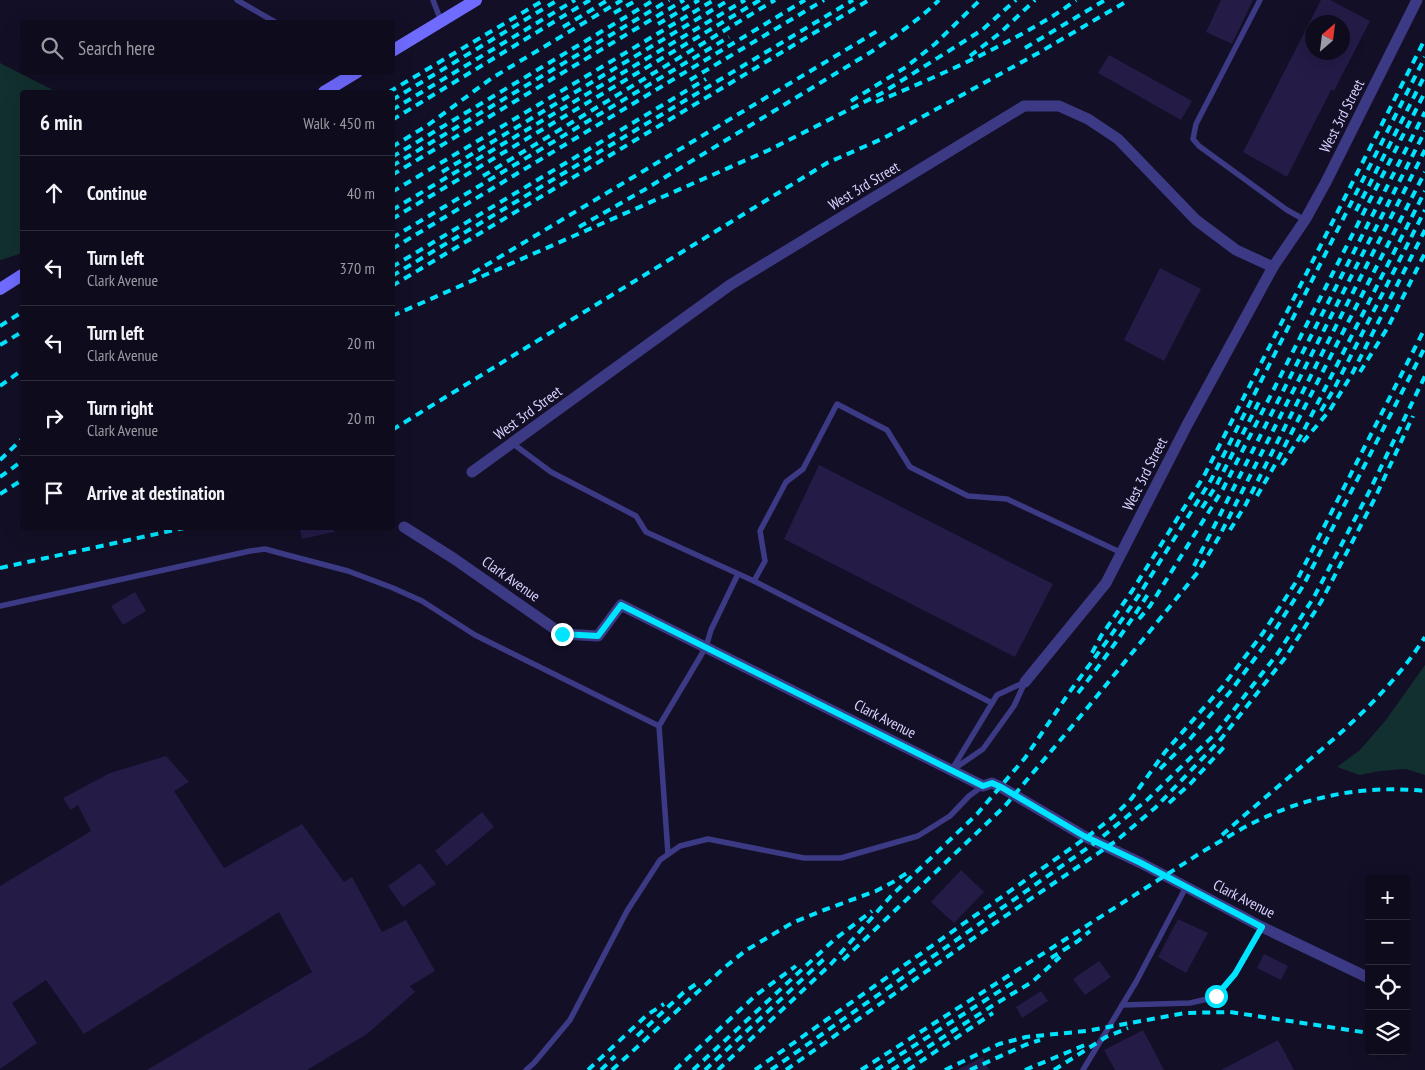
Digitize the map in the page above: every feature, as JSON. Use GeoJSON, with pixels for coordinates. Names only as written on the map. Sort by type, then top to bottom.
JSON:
{"type":"FeatureCollection","features":[{"type":"Feature","properties":{"kind":"street"},"geometry":{"type":"LineString","coordinates":[[395,49],[476,0]]}},
{"type":"Feature","properties":{"kind":"street","name":"West 3rd Street"},"geometry":{"type":"LineString","coordinates":[[1026,682],[1106,583],[1187,425],[1273,267],[1305,220],[1326,182],[1416,0]]}},
{"type":"Feature","properties":{"kind":"street"},"geometry":{"type":"LineString","coordinates":[[327,90],[352,75]]}},
{"type":"Feature","properties":{"kind":"street","name":"West 3rd Street"},"geometry":{"type":"LineString","coordinates":[[472,472],[730,285],[1024,106],[1060,106],[1088,119],[1118,139],[1196,220],[1236,250],[1273,267]]}},
{"type":"Feature","properties":{"kind":"street"},"geometry":{"type":"LineString","coordinates":[[0,289],[20,276]]}},
{"type":"Feature","properties":{"kind":"street","name":"Clark Avenue"},"geometry":{"type":"LineString","coordinates":[[404,528],[453,558],[562,634],[598,636],[621,605],[983,786],[992,783],[1001,787],[1084,836],[1262,927],[1365,976]]}},
{"type":"Feature","properties":{"kind":"lane"},"geometry":{"type":"LineString","coordinates":[[237,0],[272,20]]}},
{"type":"Feature","properties":{"kind":"lane"},"geometry":{"type":"LineString","coordinates":[[433,0],[441,21]]}},
{"type":"Feature","properties":{"kind":"lane"},"geometry":{"type":"LineString","coordinates":[[1260,0],[1196,124],[1193,139],[1198,146],[1287,210],[1305,220]]}},
{"type":"Feature","properties":{"kind":"lane"},"geometry":{"type":"LineString","coordinates":[[754,581],[765,561],[760,531],[786,482],[803,469],[837,404],[887,430],[910,467],[968,496],[1007,499],[1122,553]]}},
{"type":"Feature","properties":{"kind":"lane"},"geometry":{"type":"LineString","coordinates":[[512,443],[551,472],[636,516],[646,532],[754,581],[992,703]]}},
{"type":"Feature","properties":{"kind":"lane"},"geometry":{"type":"LineString","coordinates":[[0,606],[265,549],[348,571],[422,601],[475,635],[659,726]]}},
{"type":"Feature","properties":{"kind":"lane"},"geometry":{"type":"LineString","coordinates":[[668,854],[659,726],[706,648],[711,630],[738,574]]}},
{"type":"Feature","properties":{"kind":"lane","name":"West 3rd Street"},"geometry":{"type":"LineString","coordinates":[[952,771],[997,695],[1026,682]]}},
{"type":"Feature","properties":{"kind":"lane","name":"West 3rd Street"},"geometry":{"type":"LineString","coordinates":[[952,771],[983,748],[1014,706],[1026,682]]}},
{"type":"Feature","properties":{"kind":"lane"},"geometry":{"type":"LineString","coordinates":[[526,1070],[570,1020],[627,911],[660,860],[680,846],[708,839],[804,858],[841,858],[918,836],[950,816],[969,796],[983,786]]}},
{"type":"Feature","properties":{"kind":"lane"},"geometry":{"type":"LineString","coordinates":[[1083,1070],[1136,982],[1186,887]]}},
{"type":"Feature","properties":{"kind":"lane"},"geometry":{"type":"LineString","coordinates":[[1122,1006],[1190,1003],[1216,996],[1235,974],[1262,927]]}},
{"type":"Feature","properties":{"kind":"green space"},"geometry":{"type":"Polygon","coordinates":[[[0,63],[20,73],[20,75],[53,90],[20,90],[20,254],[0,259],[0,63]]]}},
{"type":"Feature","properties":{"kind":"green space"},"geometry":{"type":"Polygon","coordinates":[[[1425,665],[1425,775],[1406,769],[1360,775],[1337,767],[1360,750],[1386,720],[1425,665]]]}},
{"type":"Feature","properties":{"kind":"building"},"geometry":{"type":"Polygon","coordinates":[[[1221,0],[1253,0],[1232,44],[1206,32],[1221,0]]]}},
{"type":"Feature","properties":{"kind":"building"},"geometry":{"type":"Polygon","coordinates":[[[1321,0],[1330,0],[1370,21],[1350,60],[1350,15],[1313,15],[1321,0]]]}},
{"type":"Feature","properties":{"kind":"building"},"geometry":{"type":"Polygon","coordinates":[[[1305,31],[1305,60],[1350,60],[1334,91],[1331,90],[1287,177],[1243,152],[1305,31]]]}},
{"type":"Feature","properties":{"kind":"building"},"geometry":{"type":"Polygon","coordinates":[[[1109,55],[1192,101],[1181,120],[1098,73],[1109,55]]]}},
{"type":"Feature","properties":{"kind":"building"},"geometry":{"type":"Polygon","coordinates":[[[1160,268],[1201,289],[1164,361],[1124,340],[1160,268]]]}},
{"type":"Feature","properties":{"kind":"building"},"geometry":{"type":"Polygon","coordinates":[[[819,465],[1053,584],[1015,657],[784,539],[819,465]]]}},
{"type":"Feature","properties":{"kind":"building"},"geometry":{"type":"Polygon","coordinates":[[[300,530],[334,530],[334,532],[302,539],[300,530]]]}},
{"type":"Feature","properties":{"kind":"building"},"geometry":{"type":"Polygon","coordinates":[[[135,592],[146,611],[123,625],[111,606],[135,592]]]}},
{"type":"Feature","properties":{"kind":"building"},"geometry":{"type":"Polygon","coordinates":[[[166,756],[189,782],[174,791],[224,868],[302,824],[344,882],[352,877],[382,932],[406,920],[435,971],[410,986],[415,992],[367,1034],[307,1070],[147,1070],[312,972],[279,912],[84,1034],[46,980],[12,1003],[37,1043],[0,1069],[0,886],[91,831],[78,805],[71,810],[63,798],[110,773],[166,756]]]}},
{"type":"Feature","properties":{"kind":"building"},"geometry":{"type":"Polygon","coordinates":[[[482,812],[494,827],[447,866],[435,851],[482,812]]]}},
{"type":"Feature","properties":{"kind":"building"},"geometry":{"type":"Polygon","coordinates":[[[420,863],[436,884],[403,907],[388,886],[420,863]]]}},
{"type":"Feature","properties":{"kind":"building"},"geometry":{"type":"Polygon","coordinates":[[[961,870],[984,892],[954,923],[931,902],[961,870]]]}},
{"type":"Feature","properties":{"kind":"building"},"geometry":{"type":"Polygon","coordinates":[[[1178,919],[1208,933],[1186,973],[1158,957],[1178,919]]]}},
{"type":"Feature","properties":{"kind":"building"},"geometry":{"type":"Polygon","coordinates":[[[1264,954],[1288,966],[1281,980],[1257,968],[1264,954]]]}},
{"type":"Feature","properties":{"kind":"building"},"geometry":{"type":"Polygon","coordinates":[[[1099,961],[1111,977],[1085,995],[1073,979],[1099,961]]]}},
{"type":"Feature","properties":{"kind":"building"},"geometry":{"type":"Polygon","coordinates":[[[1041,991],[1048,1001],[1022,1018],[1016,1007],[1041,991]]]}},
{"type":"Feature","properties":{"kind":"building"},"geometry":{"type":"Polygon","coordinates":[[[1143,1030],[1164,1070],[1115,1070],[1104,1050],[1143,1030]]]}},
{"type":"Feature","properties":{"kind":"building"},"geometry":{"type":"Polygon","coordinates":[[[1278,1040],[1294,1070],[1221,1070],[1278,1040]]]}},
{"type":"Feature","properties":{"kind":"building"},"geometry":{"type":"Polygon","coordinates":[[[983,1057],[989,1070],[957,1070],[983,1057]]]}},
{"type":"Feature","properties":{"kind":"railway"},"geometry":{"type":"LineString","coordinates":[[392,90],[544,0]]}},
{"type":"Feature","properties":{"kind":"railway"},"geometry":{"type":"LineString","coordinates":[[395,98],[558,0]]}},
{"type":"Feature","properties":{"kind":"railway"},"geometry":{"type":"LineString","coordinates":[[395,108],[575,0]]}},
{"type":"Feature","properties":{"kind":"railway"},"geometry":{"type":"LineString","coordinates":[[395,118],[590,0]]}},
{"type":"Feature","properties":{"kind":"railway"},"geometry":{"type":"LineString","coordinates":[[563,27],[608,0]]}},
{"type":"Feature","properties":{"kind":"railway"},"geometry":{"type":"LineString","coordinates":[[395,145],[428,125],[492,78],[622,0]]}},
{"type":"Feature","properties":{"kind":"railway"},"geometry":{"type":"LineString","coordinates":[[614,13],[637,0]]}},
{"type":"Feature","properties":{"kind":"railway"},"geometry":{"type":"LineString","coordinates":[[395,155],[654,0]]}},
{"type":"Feature","properties":{"kind":"railway"},"geometry":{"type":"LineString","coordinates":[[395,164],[669,0]]}},
{"type":"Feature","properties":{"kind":"railway"},"geometry":{"type":"LineString","coordinates":[[395,173],[684,0]]}},
{"type":"Feature","properties":{"kind":"railway"},"geometry":{"type":"LineString","coordinates":[[658,24],[699,0]]}},
{"type":"Feature","properties":{"kind":"railway"},"geometry":{"type":"LineString","coordinates":[[395,190],[714,0]]}},
{"type":"Feature","properties":{"kind":"railway"},"geometry":{"type":"LineString","coordinates":[[442,172],[729,0]]}},
{"type":"Feature","properties":{"kind":"railway"},"geometry":{"type":"LineString","coordinates":[[395,208],[745,0]]}},
{"type":"Feature","properties":{"kind":"railway"},"geometry":{"type":"LineString","coordinates":[[395,217],[760,0]]}},
{"type":"Feature","properties":{"kind":"railway"},"geometry":{"type":"LineString","coordinates":[[483,176],[775,0]]}},
{"type":"Feature","properties":{"kind":"railway"},"geometry":{"type":"LineString","coordinates":[[395,247],[805,0]]}},
{"type":"Feature","properties":{"kind":"railway"},"geometry":{"type":"LineString","coordinates":[[690,80],[824,0]]}},
{"type":"Feature","properties":{"kind":"railway"},"geometry":{"type":"LineString","coordinates":[[395,274],[853,0]]}},
{"type":"Feature","properties":{"kind":"railway"},"geometry":{"type":"LineString","coordinates":[[395,284],[869,0]]}},
{"type":"Feature","properties":{"kind":"railway"},"geometry":{"type":"LineString","coordinates":[[579,227],[644,190],[871,52],[898,34],[939,0]]}},
{"type":"Feature","properties":{"kind":"railway"},"geometry":{"type":"LineString","coordinates":[[851,101],[906,67],[935,44],[980,0]]}},
{"type":"Feature","properties":{"kind":"railway"},"geometry":{"type":"LineString","coordinates":[[395,315],[769,150],[882,93],[982,30],[1016,0]]}},
{"type":"Feature","properties":{"kind":"railway"},"geometry":{"type":"LineString","coordinates":[[970,56],[1000,33],[1035,0]]}},
{"type":"Feature","properties":{"kind":"railway"},"geometry":{"type":"LineString","coordinates":[[876,102],[948,71],[1001,45],[1048,19],[1076,0]]}},
{"type":"Feature","properties":{"kind":"railway"},"geometry":{"type":"LineString","coordinates":[[1025,48],[1105,0]]}},
{"type":"Feature","properties":{"kind":"railway"},"geometry":{"type":"LineString","coordinates":[[395,428],[827,163],[884,138],[1040,52],[1129,0]]}},
{"type":"Feature","properties":{"kind":"railway"},"geometry":{"type":"LineString","coordinates":[[473,273],[879,30]]}},
{"type":"Feature","properties":{"kind":"railway"},"geometry":{"type":"LineString","coordinates":[[395,236],[729,37]]}},
{"type":"Feature","properties":{"kind":"railway"},"geometry":{"type":"LineString","coordinates":[[1092,653],[1204,476],[1425,39]]}},
{"type":"Feature","properties":{"kind":"railway"},"geometry":{"type":"LineString","coordinates":[[718,1070],[831,964],[891,896],[977,814],[1025,758],[1107,641],[1139,595],[1211,480],[1425,57]]}},
{"type":"Feature","properties":{"kind":"railway"},"geometry":{"type":"LineString","coordinates":[[1356,211],[1425,75]]}},
{"type":"Feature","properties":{"kind":"railway"},"geometry":{"type":"LineString","coordinates":[[395,265],[706,79]]}},
{"type":"Feature","properties":{"kind":"railway"},"geometry":{"type":"LineString","coordinates":[[1139,619],[1150,606],[1223,489],[1425,92]]}},
{"type":"Feature","properties":{"kind":"railway"},"geometry":{"type":"LineString","coordinates":[[1194,566],[1425,112]]}},
{"type":"Feature","properties":{"kind":"railway"},"geometry":{"type":"LineString","coordinates":[[843,960],[1005,806],[1198,572],[1219,537],[1425,131]]}},
{"type":"Feature","properties":{"kind":"railway"},"geometry":{"type":"LineString","coordinates":[[1230,530],[1246,504],[1425,150]]}},
{"type":"Feature","properties":{"kind":"railway"},"geometry":{"type":"LineString","coordinates":[[1257,496],[1276,463],[1425,172]]}},
{"type":"Feature","properties":{"kind":"railway"},"geometry":{"type":"LineString","coordinates":[[1282,465],[1302,434],[1425,191]]}},
{"type":"Feature","properties":{"kind":"railway"},"geometry":{"type":"LineString","coordinates":[[1321,411],[1425,210]]}},
{"type":"Feature","properties":{"kind":"railway"},"geometry":{"type":"LineString","coordinates":[[1303,442],[1330,410],[1352,374],[1425,230]]}},
{"type":"Feature","properties":{"kind":"railway"},"geometry":{"type":"LineString","coordinates":[[1360,372],[1388,327],[1425,253]]}},
{"type":"Feature","properties":{"kind":"railway"},"geometry":{"type":"LineString","coordinates":[[0,326],[20,313]]}},
{"type":"Feature","properties":{"kind":"railway"},"geometry":{"type":"LineString","coordinates":[[755,1070],[1087,837],[1113,817],[1132,798],[1165,752],[1223,686],[1263,633],[1296,582],[1425,328]]}},
{"type":"Feature","properties":{"kind":"railway"},"geometry":{"type":"LineString","coordinates":[[0,345],[20,333]]}},
{"type":"Feature","properties":{"kind":"railway"},"geometry":{"type":"LineString","coordinates":[[1160,769],[1190,739],[1230,692],[1270,638],[1303,586],[1425,347]]}},
{"type":"Feature","properties":{"kind":"railway"},"geometry":{"type":"LineString","coordinates":[[0,386],[20,371]]}},
{"type":"Feature","properties":{"kind":"railway"},"geometry":{"type":"LineString","coordinates":[[771,1070],[1096,842],[1147,800],[1215,734],[1278,653],[1314,597],[1368,494],[1425,376]]}},
{"type":"Feature","properties":{"kind":"railway"},"geometry":{"type":"LineString","coordinates":[[1202,508],[1216,486],[1261,398]]}},
{"type":"Feature","properties":{"kind":"railway"},"geometry":{"type":"LineString","coordinates":[[786,1070],[1116,841],[1155,808],[1221,739],[1285,658],[1321,602],[1375,498],[1413,416]]}},
{"type":"Feature","properties":{"kind":"railway"},"geometry":{"type":"LineString","coordinates":[[0,460],[20,441]]}},
{"type":"Feature","properties":{"kind":"railway"},"geometry":{"type":"LineString","coordinates":[[0,477],[20,462]]}},
{"type":"Feature","properties":{"kind":"railway"},"geometry":{"type":"LineString","coordinates":[[0,494],[20,481]]}},
{"type":"Feature","properties":{"kind":"railway"},"geometry":{"type":"LineString","coordinates":[[0,568],[175,530]]}},
{"type":"Feature","properties":{"kind":"railway"},"geometry":{"type":"LineString","coordinates":[[1078,693],[1116,643],[1150,591]]}},
{"type":"Feature","properties":{"kind":"railway"},"geometry":{"type":"LineString","coordinates":[[1222,835],[1371,704],[1400,672],[1425,637]]}},
{"type":"Feature","properties":{"kind":"railway"},"geometry":{"type":"LineString","coordinates":[[1169,803],[1191,783],[1225,746]]}},
{"type":"Feature","properties":{"kind":"railway"},"geometry":{"type":"LineString","coordinates":[[861,1070],[1202,852],[1252,824],[1279,811],[1319,798],[1382,789],[1425,791]]}},
{"type":"Feature","properties":{"kind":"railway"},"geometry":{"type":"LineString","coordinates":[[612,1070],[745,951],[792,923],[876,891],[907,873]]}},
{"type":"Feature","properties":{"kind":"railway"},"geometry":{"type":"LineString","coordinates":[[693,1070],[835,939],[872,911]]}},
{"type":"Feature","properties":{"kind":"railway"},"geometry":{"type":"LineString","coordinates":[[1051,958],[1090,931]]}},
{"type":"Feature","properties":{"kind":"railway"},"geometry":{"type":"LineString","coordinates":[[892,1070],[1032,982],[1060,957]]}},
{"type":"Feature","properties":{"kind":"railway"},"geometry":{"type":"LineString","coordinates":[[705,1070],[824,959]]}},
{"type":"Feature","properties":{"kind":"railway"},"geometry":{"type":"LineString","coordinates":[[675,1070],[756,995],[796,966]]}},
{"type":"Feature","properties":{"kind":"railway"},"geometry":{"type":"LineString","coordinates":[[876,1070],[1017,980]]}},
{"type":"Feature","properties":{"kind":"railway"},"geometry":{"type":"LineString","coordinates":[[637,1036],[683,993],[699,982]]}},
{"type":"Feature","properties":{"kind":"railway"},"geometry":{"type":"LineString","coordinates":[[588,1070],[647,1015],[664,1004]]}},
{"type":"Feature","properties":{"kind":"railway"},"geometry":{"type":"LineString","coordinates":[[945,1070],[999,1044],[1026,1037],[1086,1031],[1185,1013],[1230,1012],[1365,1032]]}},
{"type":"Feature","properties":{"kind":"railway"},"geometry":{"type":"LineString","coordinates":[[908,1070],[993,1013]]}},
{"type":"Feature","properties":{"kind":"railway"},"geometry":{"type":"LineString","coordinates":[[1054,1070],[1106,1037],[1128,1028]]}},
{"type":"Feature","properties":{"kind":"railway"},"geometry":{"type":"LineString","coordinates":[[970,1070],[1040,1040]]}},
{"type":"Feature","properties":{"kind":"railway"},"geometry":{"type":"LineString","coordinates":[[1025,1070],[1085,1045]]}},
{"type":"Feature","properties":{"kind":"railway"},"geometry":{"type":"LineString","coordinates":[[601,1070],[615,1056]]}},
{"type":"Feature","properties":{"kind":"route"},"geometry":{"type":"LineString","coordinates":[[562,634],[598,636],[621,605],[983,786],[992,783],[1001,787],[1084,836],[1141,863],[1262,927],[1235,974],[1216,996]]}}]}
